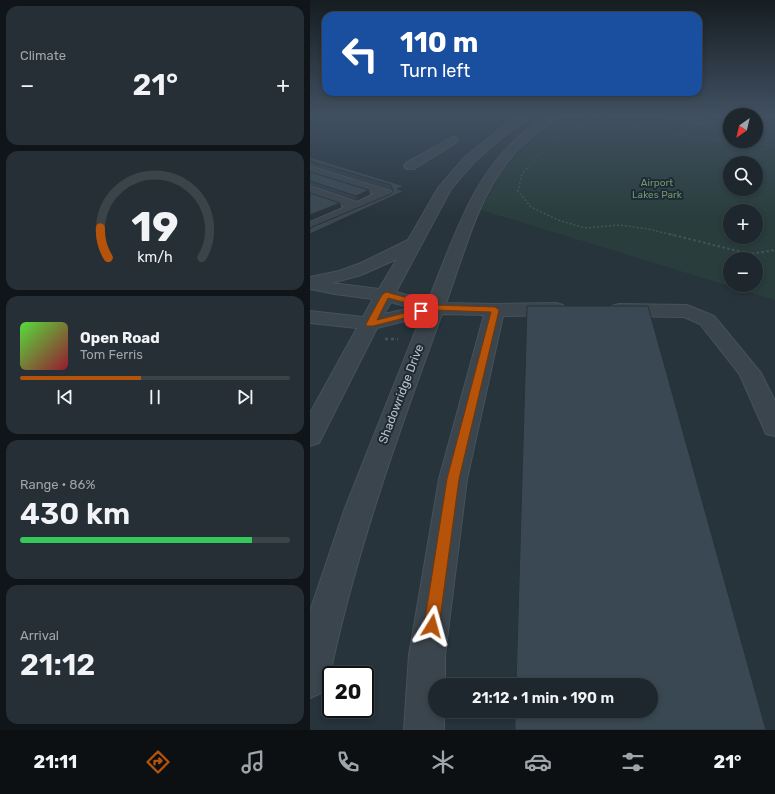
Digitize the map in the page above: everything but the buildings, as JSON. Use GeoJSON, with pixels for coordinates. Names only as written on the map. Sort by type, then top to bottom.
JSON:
{"type":"FeatureCollection","features":[{"type":"Feature","properties":{"kind":"street"},"geometry":{"type":"LineString","coordinates":[[410,166],[436,150]]}},
{"type":"Feature","properties":{"kind":"street"},"geometry":{"type":"LineString","coordinates":[[310,436],[375,331],[386,295],[440,196],[456,173],[481,150]]}},
{"type":"Feature","properties":{"kind":"street","name":"Shadowridge Drive"},"geometry":{"type":"LineString","coordinates":[[310,679],[320,631],[369,479],[434,308],[472,215],[489,179],[499,164],[512,150]]}},
{"type":"Feature","properties":{"kind":"street"},"geometry":{"type":"LineString","coordinates":[[310,170],[386,194],[310,228]]}},
{"type":"Feature","properties":{"kind":"street"},"geometry":{"type":"LineString","coordinates":[[310,190],[358,206]]}},
{"type":"Feature","properties":{"kind":"street"},"geometry":{"type":"LineString","coordinates":[[310,212],[330,219]]}},
{"type":"Feature","properties":{"kind":"street"},"geometry":{"type":"LineString","coordinates":[[310,282],[341,277],[364,269],[414,243]]}},
{"type":"Feature","properties":{"kind":"street"},"geometry":{"type":"LineString","coordinates":[[310,282],[335,289],[386,295],[434,308],[495,310],[578,309]]}},
{"type":"Feature","properties":{"kind":"street"},"geometry":{"type":"LineString","coordinates":[[310,317],[375,331],[434,308]]}},
{"type":"Feature","properties":{"kind":"street"},"geometry":{"type":"LineString","coordinates":[[424,730],[427,655],[453,479],[495,310]]}},
{"type":"Feature","properties":{"kind":"street"},"geometry":{"type":"LineString","coordinates":[[601,310],[687,311],[707,320],[750,372],[775,427]]}},
{"type":"Feature","properties":{"kind":"path"},"geometry":{"type":"LineString","coordinates":[[543,150],[522,174],[518,191],[531,207],[558,220],[585,228],[619,225],[648,228],[750,254],[775,250]]}},
{"type":"Feature","properties":{"kind":"path"},"geometry":{"type":"LineString","coordinates":[[375,331],[398,339]]}},
{"type":"Feature","properties":{"kind":"green space","name":"Airport Lakes Park"},"geometry":{"type":"Polygon","coordinates":[[[522,150],[775,150],[775,300],[749,292],[763,292],[763,252],[723,252],[723,284],[481,210],[501,172],[522,150]]]}},
{"type":"Feature","properties":{"kind":"route"},"geometry":{"type":"LineString","coordinates":[[421,311],[370,324],[386,295],[434,308],[495,310],[453,479],[432,626]]}}]}
